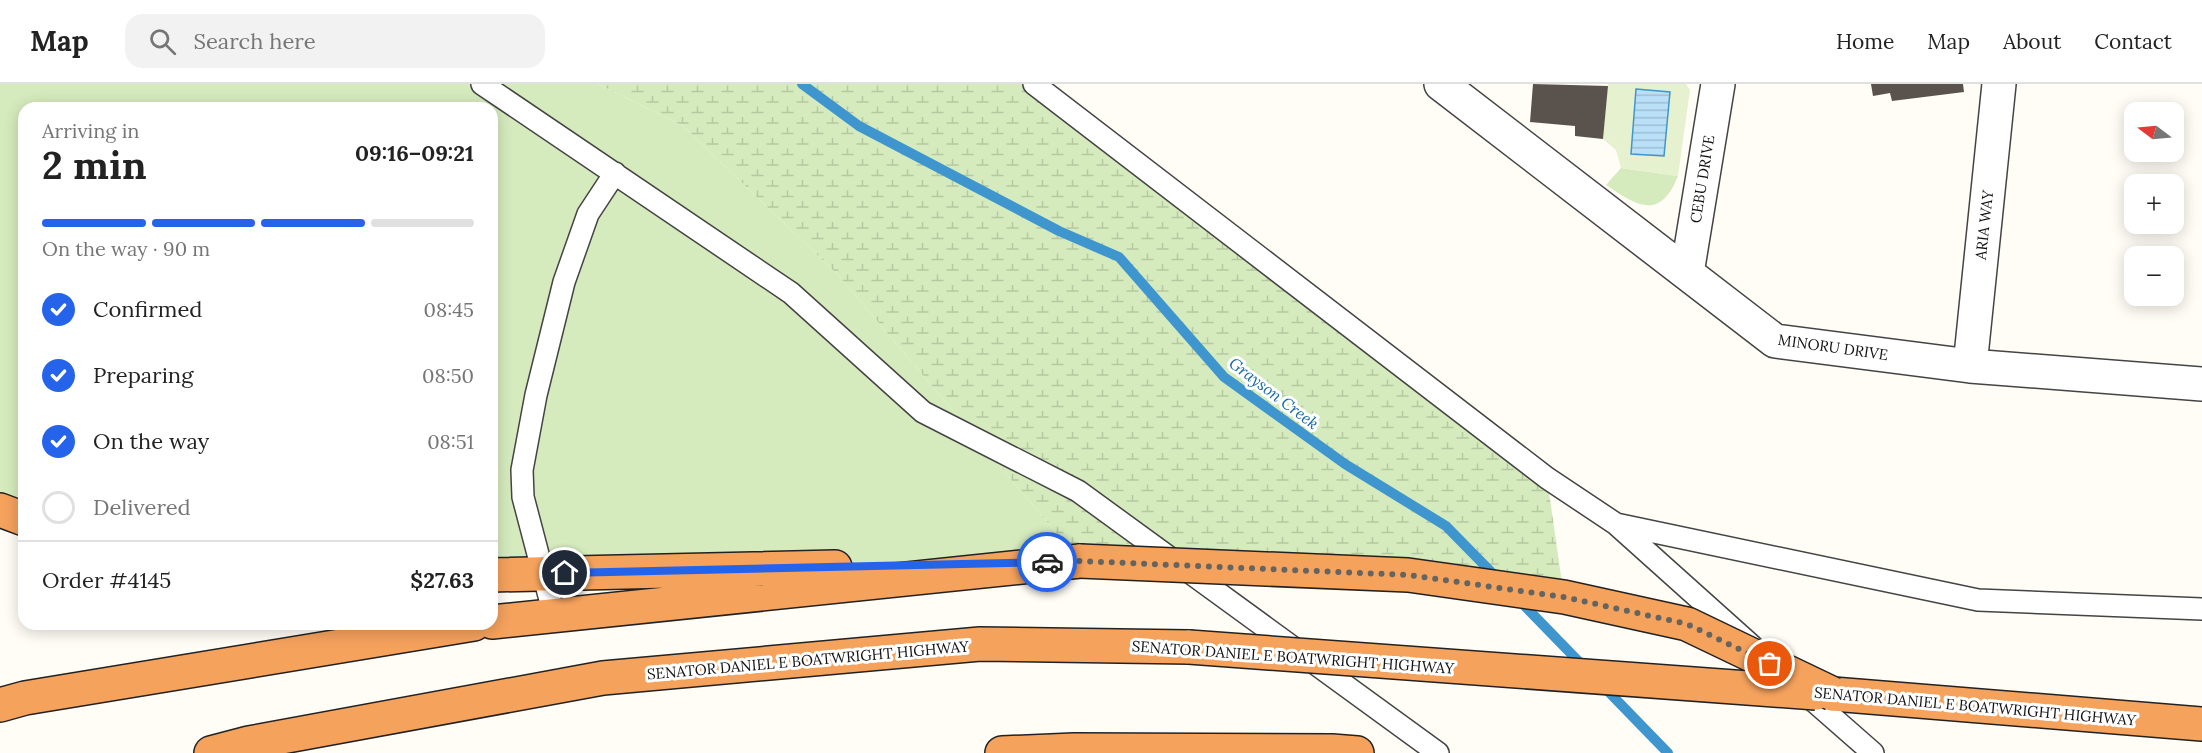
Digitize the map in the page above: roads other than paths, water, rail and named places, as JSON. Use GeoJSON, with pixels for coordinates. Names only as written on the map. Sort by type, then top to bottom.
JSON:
{"type":"FeatureCollection","features":[{"type":"Feature","properties":{"kind":"highway"},"geometry":{"type":"LineString","coordinates":[[0,510],[18,517]]}},
{"type":"Feature","properties":{"kind":"highway"},"geometry":{"type":"LineString","coordinates":[[498,621],[1080,561]]}},
{"type":"Feature","properties":{"kind":"highway"},"geometry":{"type":"LineString","coordinates":[[498,575],[1080,561],[1408,575],[1564,597],[1687,624],[1833,694]]}},
{"type":"Feature","properties":{"kind":"highway"},"geometry":{"type":"LineString","coordinates":[[0,705],[25,698],[438,630]]}},
{"type":"Feature","properties":{"kind":"highway","name":"SENATOR DANIEL E BOATWRIGHT HIGHWAY"},"geometry":{"type":"LineString","coordinates":[[211,753],[249,743],[603,678],[980,644],[1189,647],[1833,694],[2202,724]]}},
{"type":"Feature","properties":{"kind":"highway"},"geometry":{"type":"LineString","coordinates":[[1002,753],[1074,750],[1345,752]]}},
{"type":"Feature","properties":{"kind":"street","name":"CEBU DRIVE"},"geometry":{"type":"LineString","coordinates":[[1687,273],[1718,84]]}},
{"type":"Feature","properties":{"kind":"street","name":"ARIA WAY"},"geometry":{"type":"LineString","coordinates":[[1970,366],[1999,84]]}},
{"type":"Feature","properties":{"kind":"street","name":"MINORU DRIVE"},"geometry":{"type":"LineString","coordinates":[[1445,85],[1775,341],[1970,366],[2202,384]]}},
{"type":"Feature","properties":{"kind":"lane"},"geometry":{"type":"LineString","coordinates":[[482,84],[791,293],[923,412],[1078,491],[1438,753]]}},
{"type":"Feature","properties":{"kind":"lane"},"geometry":{"type":"LineString","coordinates":[[1034,84],[1547,478],[1616,524],[1873,753]]}},
{"type":"Feature","properties":{"kind":"lane"},"geometry":{"type":"LineString","coordinates":[[554,615],[523,497],[522,470],[536,395],[564,282],[588,214],[615,173]]}},
{"type":"Feature","properties":{"kind":"lane"},"geometry":{"type":"LineString","coordinates":[[1616,524],[1978,600],[2202,609]]}},
{"type":"Feature","properties":{"kind":"water"},"geometry":{"type":"Polygon","coordinates":[[[1636,89],[1670,92],[1664,156],[1631,154],[1636,89]]]}},
{"type":"Feature","properties":{"kind":"waterway","name":"Grayson Creek"},"geometry":{"type":"LineString","coordinates":[[802,84],[859,126],[1059,231],[1119,257],[1224,377],[1345,464],[1446,526],[1498,579]]}},
{"type":"Feature","properties":{"kind":"waterway","name":"Grayson Creek"},"geometry":{"type":"LineString","coordinates":[[1517,598],[1586,669]]}},
{"type":"Feature","properties":{"kind":"waterway","name":"Grayson Creek"},"geometry":{"type":"LineString","coordinates":[[1601,684],[1668,753]]}}]}
